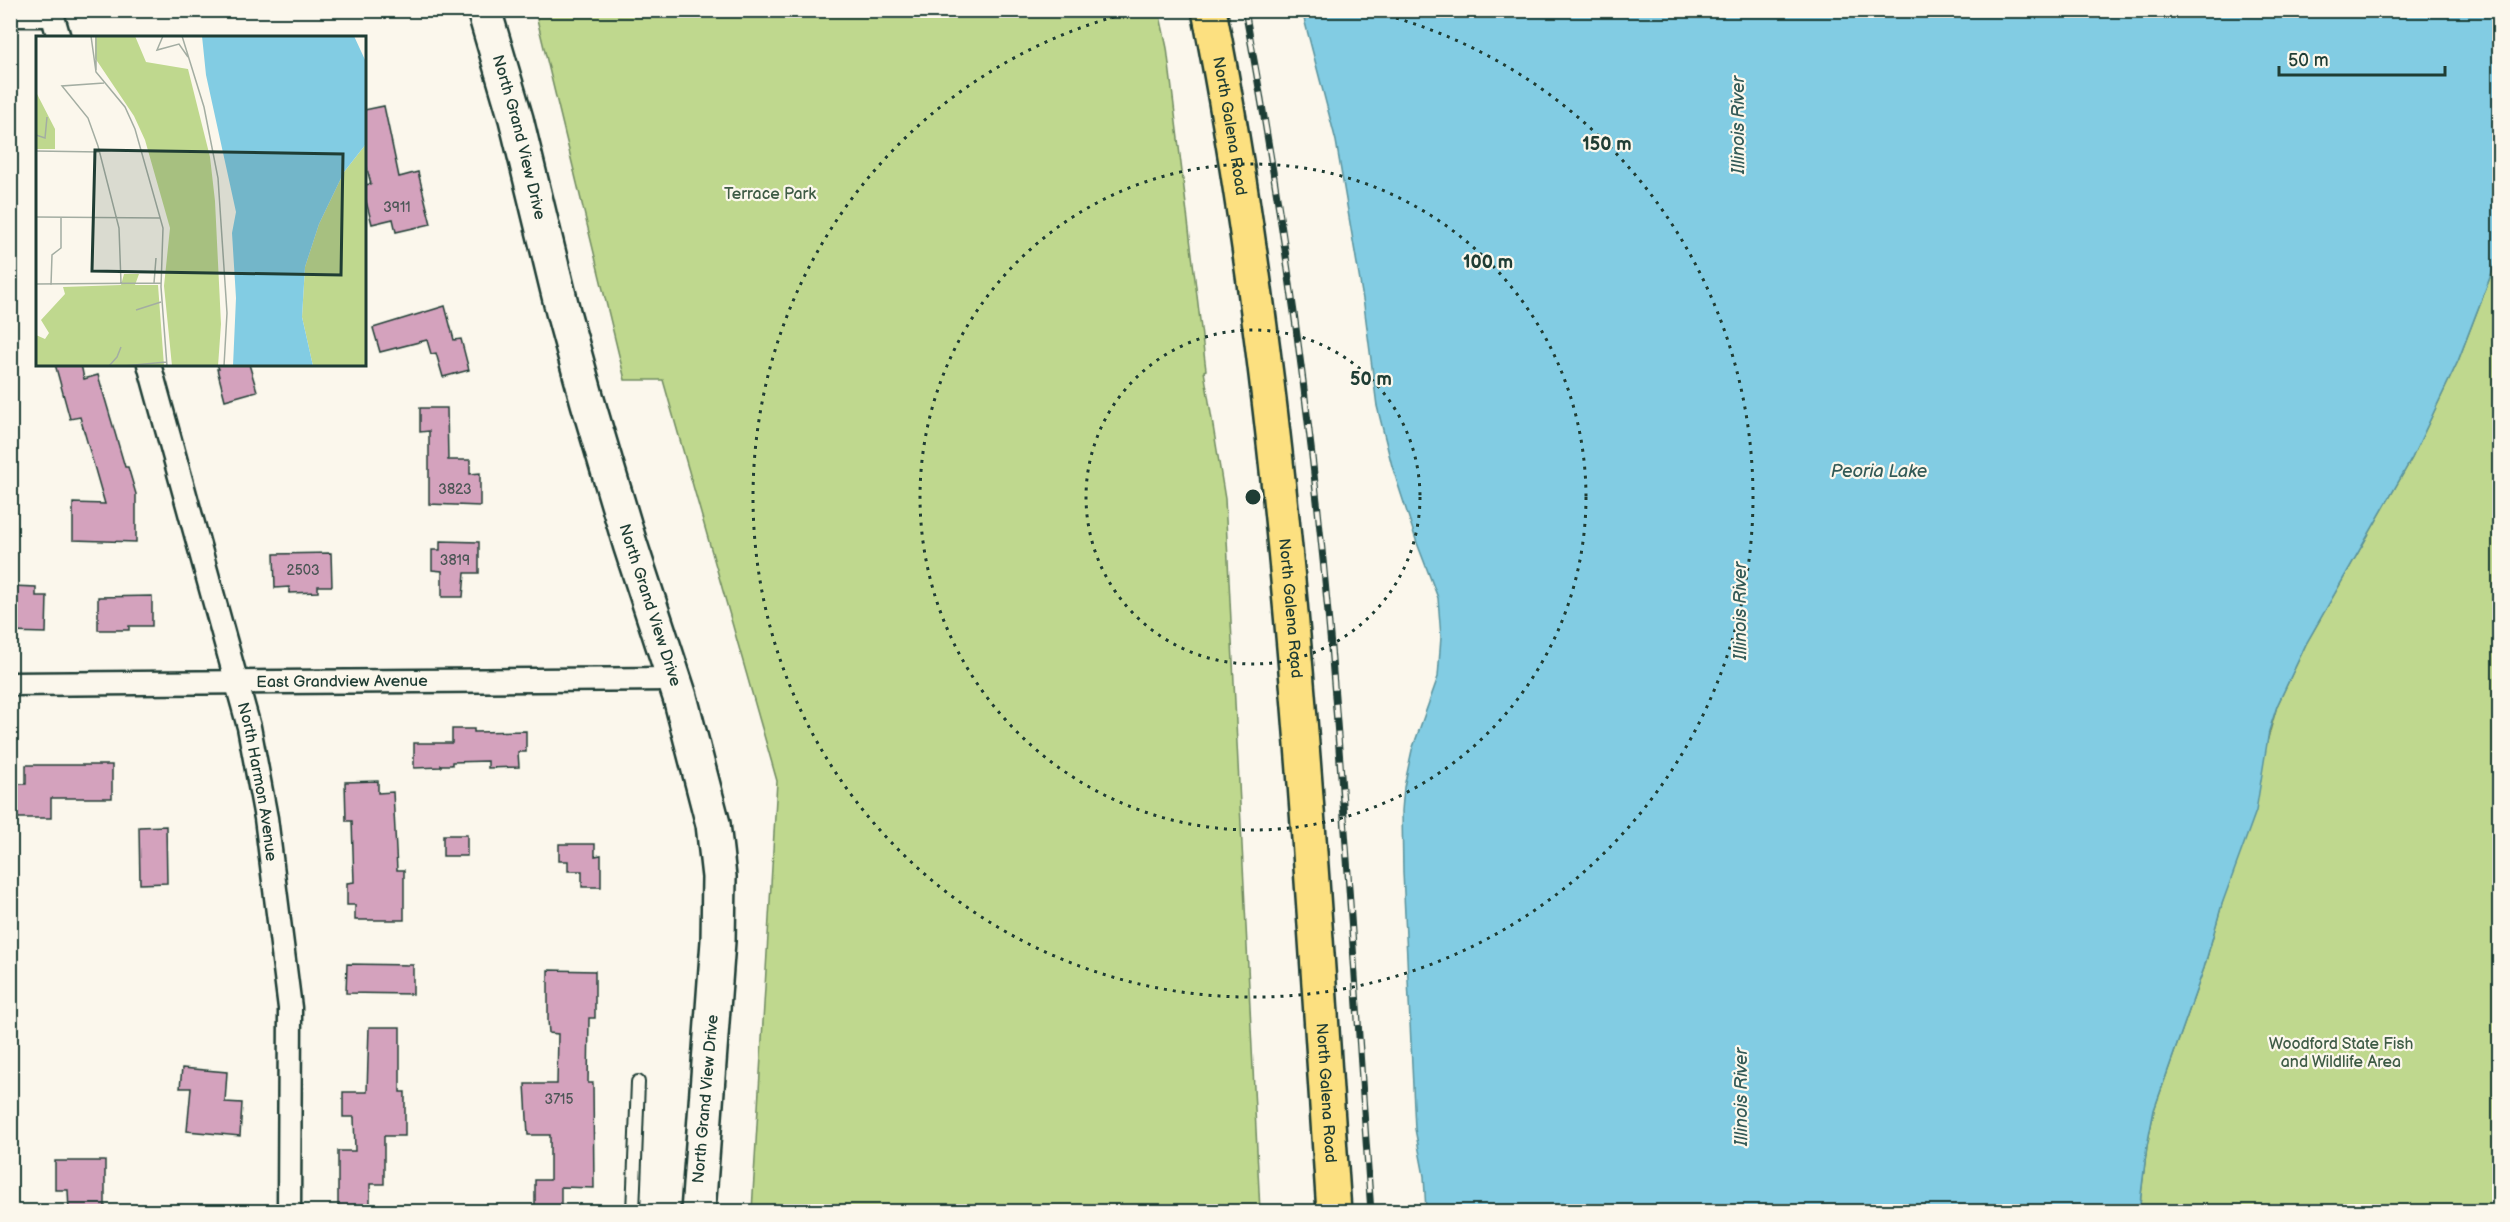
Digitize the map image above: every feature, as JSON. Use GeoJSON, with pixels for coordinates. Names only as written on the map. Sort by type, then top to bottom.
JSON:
{"type":"FeatureCollection","features":[{"type":"Feature","properties":{"kind":"main road","name":"North Galena Road"},"geometry":{"type":"LineString","coordinates":[[1209,10],[1252,270],[1285,554],[1334,1212]]}},
{"type":"Feature","properties":{"kind":"street","name":"North Grand View Drive"},"geometry":{"type":"LineString","coordinates":[[484,10],[516,119],[588,404],[674,679],[709,802],[718,859],[719,901],[717,960],[698,1212]]}},
{"type":"Feature","properties":{"kind":"street"},"geometry":{"type":"LineString","coordinates":[[10,15],[52,13],[58,36]]}},
{"type":"Feature","properties":{"kind":"street","name":"North Harmon Avenue"},"geometry":{"type":"LineString","coordinates":[[150,366],[249,727],[266,818],[288,981],[291,1021],[289,1212]]}},
{"type":"Feature","properties":{"kind":"street","name":"East Grandview Avenue"},"geometry":{"type":"LineString","coordinates":[[10,684],[674,679]]}},
{"type":"Feature","properties":{"kind":"lane"},"geometry":{"type":"LineString","coordinates":[[633,1212],[638,1082]]}},
{"type":"Feature","properties":{"kind":"green space","name":"Terrace Park"},"geometry":{"type":"Polygon","coordinates":[[[535,11],[1159,11],[1167,48],[1206,370],[1204,371],[1225,499],[1260,1211],[752,1211],[777,781],[663,380],[625,380],[535,11]]]}},
{"type":"Feature","properties":{"kind":"green space","name":"Woodford State Fish and Wildlife Area"},"geometry":{"type":"Polygon","coordinates":[[[2499,254],[2499,1211],[2139,1212],[2154,1110],[2204,968],[2277,706],[2306,644],[2412,458],[2458,361],[2499,254]]]}},
{"type":"Feature","properties":{"kind":"water","name":"Peoria Lake"},"geometry":{"type":"Polygon","coordinates":[[[1302,11],[2499,11],[2499,254],[2458,361],[2412,458],[2306,644],[2277,706],[2269,731],[2256,811],[2222,904],[2204,968],[2154,1110],[2139,1211],[1426,1211],[1424,1176],[1415,1129],[1402,811],[1404,787],[1412,750],[1438,677],[1441,637],[1438,598],[1392,466],[1377,406],[1364,305],[1336,141],[1302,11]]]}},
{"type":"Feature","properties":{"kind":"building"},"geometry":{"type":"Polygon","coordinates":[[[384,106],[399,177],[418,172],[431,224],[396,232],[393,219],[372,224],[366,202],[366,185],[371,184],[366,165],[366,110],[384,106]]]}},
{"type":"Feature","properties":{"kind":"building"},"geometry":{"type":"Polygon","coordinates":[[[445,306],[454,340],[461,339],[469,370],[443,377],[436,353],[431,354],[427,340],[380,352],[373,328],[445,306]]]}},
{"type":"Feature","properties":{"kind":"building"},"geometry":{"type":"Polygon","coordinates":[[[56,366],[81,366],[84,379],[98,375],[125,467],[128,467],[136,494],[136,542],[73,540],[73,503],[105,504],[80,417],[70,419],[56,366]]]}},
{"type":"Feature","properties":{"kind":"building"},"geometry":{"type":"Polygon","coordinates":[[[218,366],[250,366],[257,391],[225,400],[217,369],[219,369],[218,366]]]}},
{"type":"Feature","properties":{"kind":"building"},"geometry":{"type":"Polygon","coordinates":[[[420,408],[447,408],[448,460],[470,460],[470,474],[480,473],[480,506],[429,504],[429,431],[420,432],[420,408]]]}},
{"type":"Feature","properties":{"kind":"building"},"geometry":{"type":"Polygon","coordinates":[[[440,541],[479,542],[479,573],[465,573],[463,597],[442,597],[442,571],[432,570],[432,550],[440,550],[440,541]]]}},
{"type":"Feature","properties":{"kind":"building"},"geometry":{"type":"Polygon","coordinates":[[[331,553],[332,586],[318,586],[318,592],[289,593],[289,587],[275,588],[274,554],[331,553]]]}},
{"type":"Feature","properties":{"kind":"building"},"geometry":{"type":"Polygon","coordinates":[[[12,586],[36,587],[36,596],[47,596],[46,633],[10,632],[12,586]]]}},
{"type":"Feature","properties":{"kind":"building"},"geometry":{"type":"Polygon","coordinates":[[[152,596],[152,626],[129,626],[129,630],[98,630],[98,597],[152,596]]]}},
{"type":"Feature","properties":{"kind":"building"},"geometry":{"type":"Polygon","coordinates":[[[452,729],[474,729],[474,732],[526,731],[526,752],[518,752],[519,767],[488,768],[488,761],[452,762],[452,765],[441,765],[441,767],[414,768],[414,743],[452,743],[452,729]]]}},
{"type":"Feature","properties":{"kind":"building"},"geometry":{"type":"Polygon","coordinates":[[[26,765],[112,765],[112,798],[51,798],[51,818],[10,818],[10,784],[26,784],[26,765]]]}},
{"type":"Feature","properties":{"kind":"building"},"geometry":{"type":"Polygon","coordinates":[[[378,781],[378,793],[393,792],[397,870],[404,870],[404,920],[355,920],[355,905],[347,905],[347,883],[354,882],[352,821],[346,821],[345,782],[378,781]]]}},
{"type":"Feature","properties":{"kind":"building"},"geometry":{"type":"Polygon","coordinates":[[[166,826],[167,883],[140,884],[139,827],[166,826]]]}},
{"type":"Feature","properties":{"kind":"building"},"geometry":{"type":"Polygon","coordinates":[[[443,835],[467,835],[467,856],[443,856],[443,835]]]}},
{"type":"Feature","properties":{"kind":"building"},"geometry":{"type":"Polygon","coordinates":[[[559,844],[595,844],[595,856],[601,855],[601,887],[582,887],[582,871],[568,871],[568,861],[559,861],[559,844]]]}},
{"type":"Feature","properties":{"kind":"building"},"geometry":{"type":"Polygon","coordinates":[[[347,964],[413,965],[413,994],[346,993],[347,964]]]}},
{"type":"Feature","properties":{"kind":"building"},"geometry":{"type":"Polygon","coordinates":[[[548,970],[595,971],[595,1018],[589,1018],[588,1083],[593,1083],[594,1188],[561,1187],[561,1206],[535,1206],[535,1180],[550,1180],[550,1135],[528,1135],[525,1084],[557,1084],[558,1034],[549,1033],[548,970]]]}},
{"type":"Feature","properties":{"kind":"building"},"geometry":{"type":"Polygon","coordinates":[[[369,1027],[400,1027],[400,1092],[405,1092],[405,1136],[384,1136],[384,1184],[370,1184],[370,1212],[338,1212],[338,1151],[355,1151],[354,1117],[343,1117],[343,1092],[367,1092],[369,1027]]]}},
{"type":"Feature","properties":{"kind":"building"},"geometry":{"type":"Polygon","coordinates":[[[182,1068],[227,1072],[225,1102],[242,1103],[240,1136],[187,1131],[191,1088],[180,1088],[182,1068]]]}},
{"type":"Feature","properties":{"kind":"building"},"geometry":{"type":"Polygon","coordinates":[[[55,1161],[105,1161],[105,1212],[69,1212],[68,1190],[55,1190],[55,1161]]]}},
{"type":"Feature","properties":{"kind":"railway"},"geometry":{"type":"LineString","coordinates":[[1245,10],[1284,239],[1314,470],[1341,771],[1371,1212]]}},
{"type":"Feature","properties":{"kind":"water label","name":"Illinois River"},"geometry":{"type":"Point","coordinates":[1738,125]}},
{"type":"Feature","properties":{"kind":"water label","name":"Illinois River"},"geometry":{"type":"Point","coordinates":[1740,611]}},
{"type":"Feature","properties":{"kind":"water label","name":"Illinois River"},"geometry":{"type":"Point","coordinates":[1741,1097]}}]}
